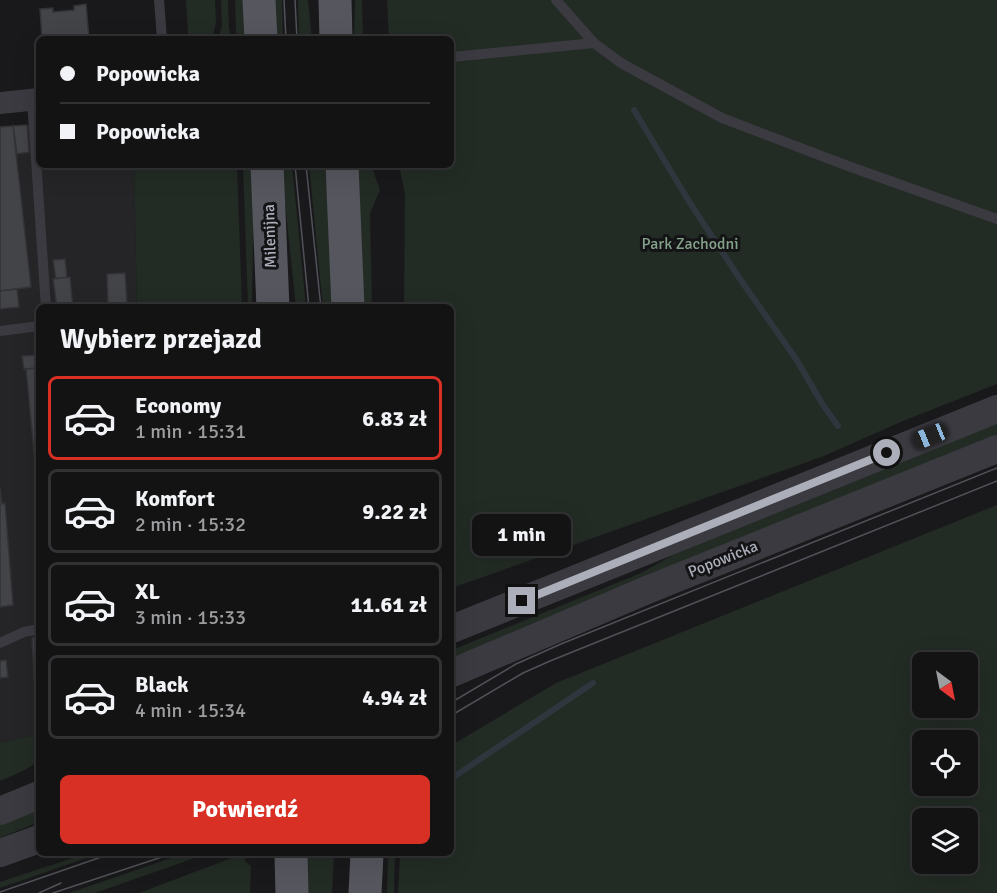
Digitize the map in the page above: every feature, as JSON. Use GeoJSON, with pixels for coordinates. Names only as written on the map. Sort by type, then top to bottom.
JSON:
{"type":"FeatureCollection","features":[{"type":"Feature","properties":{"kind":"main road"},"geometry":{"type":"LineString","coordinates":[[259,0],[261,36]]}},
{"type":"Feature","properties":{"kind":"main road"},"geometry":{"type":"LineString","coordinates":[[335,0],[336,36]]}},
{"type":"Feature","properties":{"kind":"main road","name":"Milenijna"},"geometry":{"type":"LineString","coordinates":[[267,168],[273,304]]}},
{"type":"Feature","properties":{"kind":"main road"},"geometry":{"type":"LineString","coordinates":[[342,168],[348,304]]}},
{"type":"Feature","properties":{"kind":"main road"},"geometry":{"type":"LineString","coordinates":[[291,856],[292,893]]}},
{"type":"Feature","properties":{"kind":"main road"},"geometry":{"type":"LineString","coordinates":[[366,893],[367,856]]}},
{"type":"Feature","properties":{"kind":"street"},"geometry":{"type":"LineString","coordinates":[[0,103],[35,99]]}},
{"type":"Feature","properties":{"kind":"street"},"geometry":{"type":"LineString","coordinates":[[454,627],[997,409]]}},
{"type":"Feature","properties":{"kind":"street","name":"Popowicka"},"geometry":{"type":"LineString","coordinates":[[454,672],[647,590],[997,449]]}},
{"type":"Feature","properties":{"kind":"street"},"geometry":{"type":"LineString","coordinates":[[0,811],[36,796]]}},
{"type":"Feature","properties":{"kind":"street"},"geometry":{"type":"LineString","coordinates":[[0,853],[36,840]]}},
{"type":"Feature","properties":{"kind":"lane"},"geometry":{"type":"LineString","coordinates":[[159,0],[162,36]]}},
{"type":"Feature","properties":{"kind":"lane"},"geometry":{"type":"LineString","coordinates":[[556,0],[594,43],[621,63],[722,118],[997,219]]}},
{"type":"Feature","properties":{"kind":"lane"},"geometry":{"type":"LineString","coordinates":[[454,57],[594,43]]}},
{"type":"Feature","properties":{"kind":"lane"},"geometry":{"type":"LineString","coordinates":[[35,99],[36,118]]}},
{"type":"Feature","properties":{"kind":"lane"},"geometry":{"type":"LineString","coordinates":[[39,168],[46,304]]}},
{"type":"Feature","properties":{"kind":"lane"},"geometry":{"type":"LineString","coordinates":[[0,331],[36,326]]}},
{"type":"Feature","properties":{"kind":"lane"},"geometry":{"type":"LineString","coordinates":[[0,643],[24,632],[36,630]]}},
{"type":"Feature","properties":{"kind":"shaded area"},"geometry":{"type":"Polygon","coordinates":[[[36,124],[36,168],[134,168],[137,304],[36,304],[36,735],[0,743],[0,127],[36,124]]]}},
{"type":"Feature","properties":{"kind":"green space"},"geometry":{"type":"Polygon","coordinates":[[[186,0],[215,0],[216,23],[213,36],[173,36],[188,34],[186,0]]]}},
{"type":"Feature","properties":{"kind":"green space"},"geometry":{"type":"Polygon","coordinates":[[[221,0],[228,0],[231,36],[219,36],[222,26],[221,0]]]}},
{"type":"Feature","properties":{"kind":"green space"},"geometry":{"type":"Polygon","coordinates":[[[235,0],[247,0],[249,36],[238,36],[235,0]]]}},
{"type":"Feature","properties":{"kind":"green space"},"geometry":{"type":"Polygon","coordinates":[[[271,0],[282,0],[283,36],[273,36],[271,0]]]}},
{"type":"Feature","properties":{"kind":"green space"},"geometry":{"type":"Polygon","coordinates":[[[298,0],[308,0],[312,36],[299,36],[298,0]]]}},
{"type":"Feature","properties":{"kind":"green space"},"geometry":{"type":"Polygon","coordinates":[[[355,0],[362,0],[363,36],[354,36],[355,0]]]}},
{"type":"Feature","properties":{"kind":"green space","name":"Park Zachodni"},"geometry":{"type":"Polygon","coordinates":[[[387,0],[997,0],[997,384],[903,421],[824,456],[454,587],[454,304],[404,304],[405,195],[400,168],[454,168],[454,36],[389,36],[387,0]]]}},
{"type":"Feature","properties":{"kind":"green space"},"geometry":{"type":"Polygon","coordinates":[[[134,168],[237,168],[242,304],[137,304],[134,168]]]}},
{"type":"Feature","properties":{"kind":"green space"},"geometry":{"type":"Polygon","coordinates":[[[243,168],[254,168],[252,304],[248,304],[243,168]]]}},
{"type":"Feature","properties":{"kind":"green space"},"geometry":{"type":"Polygon","coordinates":[[[281,168],[292,168],[306,304],[296,304],[281,168]]]}},
{"type":"Feature","properties":{"kind":"green space"},"geometry":{"type":"Polygon","coordinates":[[[309,168],[325,168],[335,304],[323,304],[309,168]]]}},
{"type":"Feature","properties":{"kind":"green space"},"geometry":{"type":"Polygon","coordinates":[[[353,168],[372,168],[380,190],[370,213],[372,304],[359,304],[353,168]]]}},
{"type":"Feature","properties":{"kind":"green space"},"geometry":{"type":"Polygon","coordinates":[[[997,421],[997,436],[454,659],[454,649],[641,573],[673,555],[997,421]]]}},
{"type":"Feature","properties":{"kind":"green space"},"geometry":{"type":"Polygon","coordinates":[[[997,505],[997,893],[398,893],[400,856],[454,856],[454,744],[556,683],[997,505]]]}},
{"type":"Feature","properties":{"kind":"green space"},"geometry":{"type":"Polygon","coordinates":[[[36,735],[36,763],[0,781],[0,743],[36,735]]]}},
{"type":"Feature","properties":{"kind":"green space"},"geometry":{"type":"Polygon","coordinates":[[[36,809],[36,823],[0,838],[0,824],[36,809]]]}},
{"type":"Feature","properties":{"kind":"green space"},"geometry":{"type":"Polygon","coordinates":[[[79,856],[92,856],[0,888],[0,882],[79,856]]]}},
{"type":"Feature","properties":{"kind":"green space"},"geometry":{"type":"Polygon","coordinates":[[[177,856],[200,856],[95,893],[69,893],[177,856]]]}},
{"type":"Feature","properties":{"kind":"green space"},"geometry":{"type":"Polygon","coordinates":[[[237,856],[239,858],[245,856],[245,861],[251,866],[250,893],[139,893],[237,856]]]}},
{"type":"Feature","properties":{"kind":"green space"},"geometry":{"type":"Polygon","coordinates":[[[303,856],[334,856],[332,893],[303,893],[303,856]]]}},
{"type":"Feature","properties":{"kind":"green space"},"geometry":{"type":"Polygon","coordinates":[[[388,856],[395,856],[394,893],[387,893],[388,856]]]}},
{"type":"Feature","properties":{"kind":"building"},"geometry":{"type":"Polygon","coordinates":[[[86,4],[89,36],[42,36],[40,9],[53,8],[53,12],[74,10],[74,6],[86,4]]]}},
{"type":"Feature","properties":{"kind":"building"},"geometry":{"type":"Polygon","coordinates":[[[27,125],[29,152],[17,154],[13,126],[27,125]]]}},
{"type":"Feature","properties":{"kind":"building"},"geometry":{"type":"Polygon","coordinates":[[[13,126],[31,287],[0,291],[0,127],[13,126]]]}},
{"type":"Feature","properties":{"kind":"building"},"geometry":{"type":"Polygon","coordinates":[[[65,259],[67,278],[56,279],[53,260],[65,259]]]}},
{"type":"Feature","properties":{"kind":"building"},"geometry":{"type":"Polygon","coordinates":[[[125,273],[127,304],[108,304],[107,274],[125,273]]]}},
{"type":"Feature","properties":{"kind":"building"},"geometry":{"type":"Polygon","coordinates":[[[70,277],[73,304],[56,304],[53,279],[70,277]]]}},
{"type":"Feature","properties":{"kind":"building"},"geometry":{"type":"Polygon","coordinates":[[[17,289],[19,307],[0,309],[0,291],[17,289]]]}},
{"type":"Feature","properties":{"kind":"building"},"geometry":{"type":"Polygon","coordinates":[[[36,355],[36,368],[24,369],[22,356],[36,355]]]}},
{"type":"Feature","properties":{"kind":"building"},"geometry":{"type":"Polygon","coordinates":[[[36,368],[36,452],[34,452],[26,369],[36,368]]]}},
{"type":"Feature","properties":{"kind":"building"},"geometry":{"type":"Polygon","coordinates":[[[34,452],[36,452],[36,475],[34,452]]]}},
{"type":"Feature","properties":{"kind":"building"},"geometry":{"type":"Polygon","coordinates":[[[0,488],[2,504],[5,503],[13,605],[0,607],[0,488]]]}},
{"type":"Feature","properties":{"kind":"building"},"geometry":{"type":"Polygon","coordinates":[[[36,637],[36,654],[33,655],[32,638],[36,637]]]}},
{"type":"Feature","properties":{"kind":"building"},"geometry":{"type":"Polygon","coordinates":[[[36,654],[35,691],[33,655],[36,654]]]}},
{"type":"Feature","properties":{"kind":"building"},"geometry":{"type":"Polygon","coordinates":[[[6,660],[8,677],[0,678],[0,661],[6,660]]]}},
{"type":"Feature","properties":{"kind":"waterway"},"geometry":{"type":"LineString","coordinates":[[634,110],[690,203],[796,359],[838,426]]}},
{"type":"Feature","properties":{"kind":"waterway"},"geometry":{"type":"LineString","coordinates":[[454,777],[593,683]]}},
{"type":"Feature","properties":{"kind":"tram line"},"geometry":{"type":"LineString","coordinates":[[284,0],[286,36]]}},
{"type":"Feature","properties":{"kind":"tram line"},"geometry":{"type":"LineString","coordinates":[[295,0],[297,36]]}},
{"type":"Feature","properties":{"kind":"tram line"},"geometry":{"type":"LineString","coordinates":[[295,168],[309,304]]}},
{"type":"Feature","properties":{"kind":"tram line"},"geometry":{"type":"LineString","coordinates":[[306,168],[321,304]]}},
{"type":"Feature","properties":{"kind":"tram line"},"geometry":{"type":"LineString","coordinates":[[454,701],[516,664],[561,644],[997,468]]}},
{"type":"Feature","properties":{"kind":"tram line"},"geometry":{"type":"LineString","coordinates":[[454,714],[523,673],[550,661],[997,481]]}},
{"type":"Feature","properties":{"kind":"tram line"},"geometry":{"type":"LineString","coordinates":[[0,892],[104,856]]}},
{"type":"Feature","properties":{"kind":"tram line"},"geometry":{"type":"LineString","coordinates":[[53,893],[165,856]]}},
{"type":"Feature","properties":{"kind":"tram line"},"geometry":{"type":"LineString","coordinates":[[39,893],[61,883]]}},
{"type":"Feature","properties":{"kind":"route"},"geometry":{"type":"LineString","coordinates":[[522,601],[887,453]]}}]}
